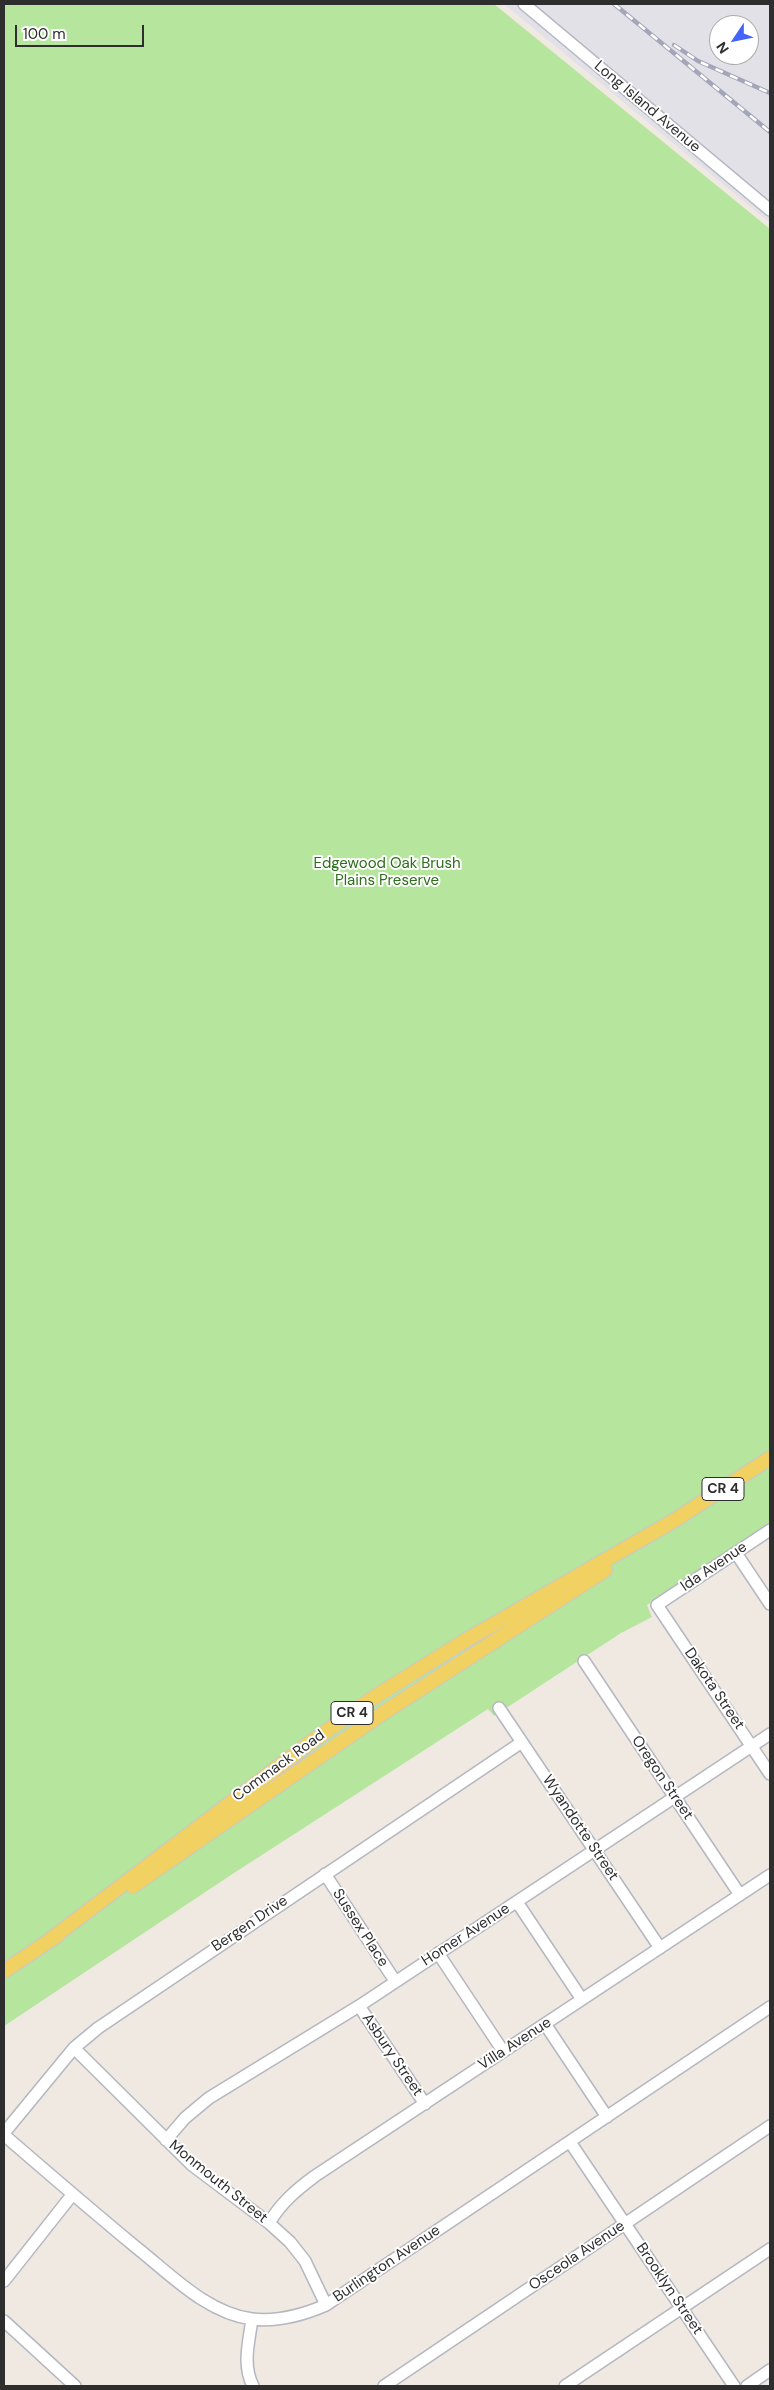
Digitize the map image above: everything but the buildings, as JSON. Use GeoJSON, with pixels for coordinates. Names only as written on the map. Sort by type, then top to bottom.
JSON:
{"type":"FeatureCollection","features":[{"type":"Feature","properties":{"kind":"main road","name":"Commack Road"},"geometry":{"type":"LineString","coordinates":[[4,1971],[170,1862],[383,1713],[630,1554],[675,1520],[770,1458]]}},
{"type":"Feature","properties":{"kind":"street","name":"Long Island Avenue"},"geometry":{"type":"LineString","coordinates":[[524,4],[770,210]]}},
{"type":"Feature","properties":{"kind":"street","name":"Ida Avenue"},"geometry":{"type":"LineString","coordinates":[[658,1605],[770,1530]]}},
{"type":"Feature","properties":{"kind":"street"},"geometry":{"type":"LineString","coordinates":[[736,1553],[770,1604]]}},
{"type":"Feature","properties":{"kind":"street","name":"Dakota Street"},"geometry":{"type":"LineString","coordinates":[[658,1605],[770,1774]]}},
{"type":"Feature","properties":{"kind":"street","name":"Oregon Street"},"geometry":{"type":"LineString","coordinates":[[584,1661],[740,1895]]}},
{"type":"Feature","properties":{"kind":"street","name":"Wyandotte Street"},"geometry":{"type":"LineString","coordinates":[[499,1708],[660,1948]]}},
{"type":"Feature","properties":{"kind":"street","name":"Homer Avenue"},"geometry":{"type":"LineString","coordinates":[[166,2140],[186,2118],[209,2098],[359,2006],[770,1734]]}},
{"type":"Feature","properties":{"kind":"street","name":"Bergen Drive"},"geometry":{"type":"LineString","coordinates":[[4,2134],[74,2048],[98,2028],[170,1977],[522,1742]]}},
{"type":"Feature","properties":{"kind":"street","name":"Sussex Place"},"geometry":{"type":"LineString","coordinates":[[325,1874],[396,1981]]}},
{"type":"Feature","properties":{"kind":"street","name":"Villa Avenue"},"geometry":{"type":"LineString","coordinates":[[269,2222],[278,2208],[296,2190],[582,1998],[770,1875]]}},
{"type":"Feature","properties":{"kind":"street"},"geometry":{"type":"LineString","coordinates":[[516,1902],[582,1998]]}},
{"type":"Feature","properties":{"kind":"street"},"geometry":{"type":"LineString","coordinates":[[438,1953],[503,2051]]}},
{"type":"Feature","properties":{"kind":"street","name":"Asbury Street"},"geometry":{"type":"LineString","coordinates":[[359,2006],[425,2104]]}},
{"type":"Feature","properties":{"kind":"street","name":"Burlington Avenue"},"geometry":{"type":"LineString","coordinates":[[4,2134],[72,2195],[197,2296],[223,2310],[252,2319],[275,2320],[293,2317],[326,2305],[770,2006]]}},
{"type":"Feature","properties":{"kind":"street"},"geometry":{"type":"LineString","coordinates":[[545,2024],[607,2117]]}},
{"type":"Feature","properties":{"kind":"street","name":"Monmouth Street"},"geometry":{"type":"LineString","coordinates":[[74,2048],[192,2165],[269,2222],[290,2242],[304,2261],[326,2305]]}},
{"type":"Feature","properties":{"kind":"street","name":"Osceola Avenue"},"geometry":{"type":"LineString","coordinates":[[384,2386],[770,2126]]}},
{"type":"Feature","properties":{"kind":"street","name":"Brooklyn Street"},"geometry":{"type":"LineString","coordinates":[[570,2142],[734,2386]]}},
{"type":"Feature","properties":{"kind":"street"},"geometry":{"type":"LineString","coordinates":[[4,2281],[72,2195]]}},
{"type":"Feature","properties":{"kind":"street"},"geometry":{"type":"LineString","coordinates":[[565,2386],[770,2249]]}},
{"type":"Feature","properties":{"kind":"street"},"geometry":{"type":"LineString","coordinates":[[252,2319],[246,2358],[248,2375],[253,2386]]}},
{"type":"Feature","properties":{"kind":"street"},"geometry":{"type":"LineString","coordinates":[[4,2321],[75,2386]]}},
{"type":"Feature","properties":{"kind":"street"},"geometry":{"type":"LineString","coordinates":[[747,2386],[770,2370]]}},
{"type":"Feature","properties":{"kind":"shaded area"},"geometry":{"type":"Polygon","coordinates":[[[504,4],[770,4],[770,223],[504,4]]]}},
{"type":"Feature","properties":{"kind":"green space","name":"Edgewood Oak Brush Plains Preserve"},"geometry":{"type":"Polygon","coordinates":[[[4,4],[494,4],[770,229],[770,1522],[647,1605],[652,1617],[621,1633],[494,1716],[488,1709],[234,1873],[4,2026],[4,4]]]}},
{"type":"Feature","properties":{"kind":"railway"},"geometry":{"type":"LineString","coordinates":[[614,4],[770,132]]}},
{"type":"Feature","properties":{"kind":"railway"},"geometry":{"type":"LineString","coordinates":[[674,45],[698,61],[770,93]]}}]}
